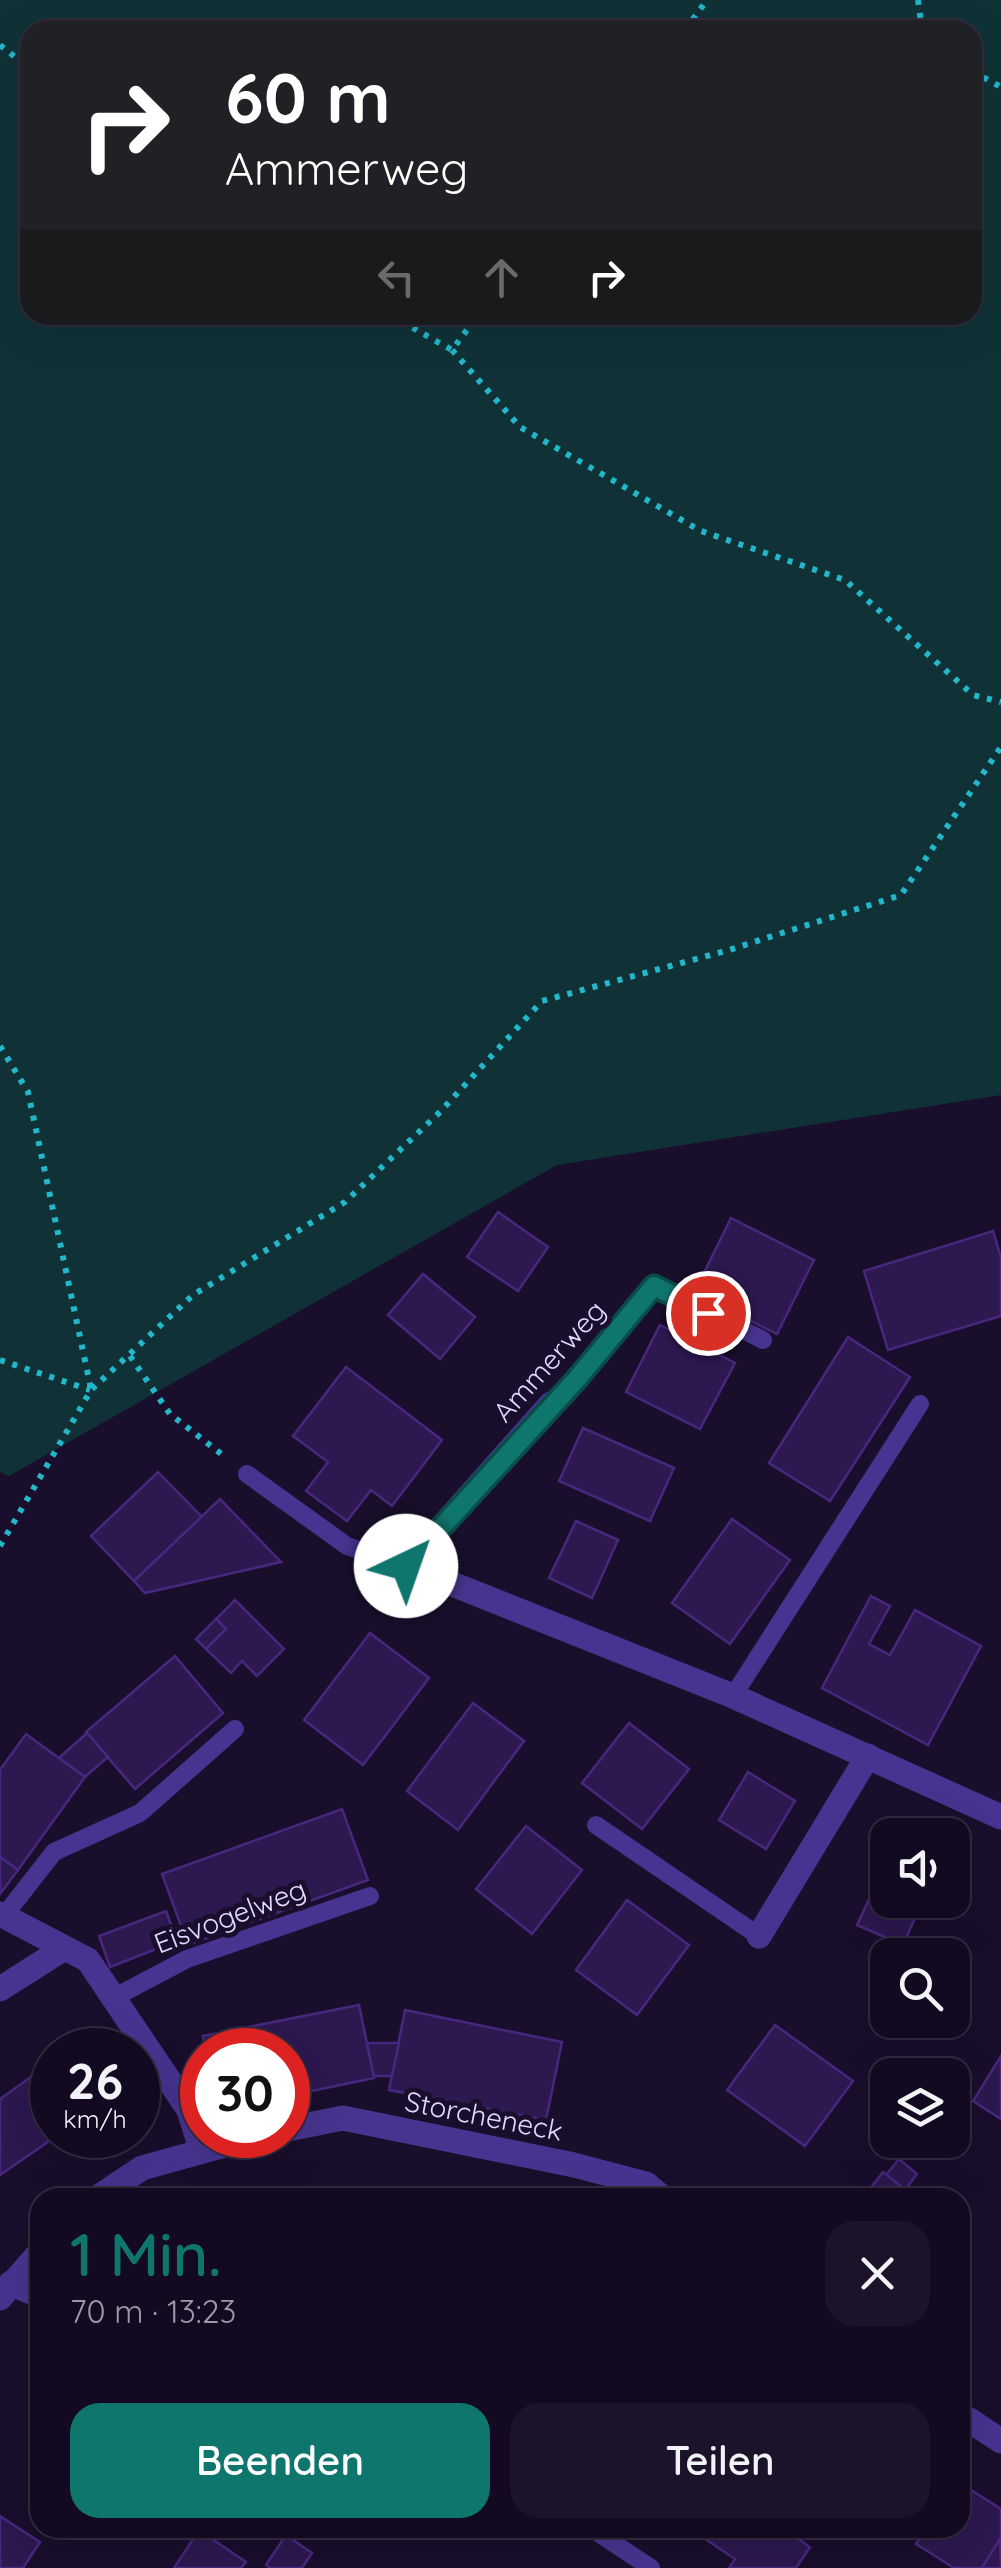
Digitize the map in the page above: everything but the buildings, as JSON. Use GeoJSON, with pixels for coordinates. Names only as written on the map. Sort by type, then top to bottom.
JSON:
{"type":"FeatureCollection","features":[{"type":"Feature","properties":{"kind":"street","name":"Ammerweg"},"geometry":{"type":"LineString","coordinates":[[406,1566],[551,1404]]}},
{"type":"Feature","properties":{"kind":"street"},"geometry":{"type":"LineString","coordinates":[[406,1566],[733,1696],[1001,1817]]}},
{"type":"Feature","properties":{"kind":"street"},"geometry":{"type":"LineString","coordinates":[[759,1936],[868,1756]]}},
{"type":"Feature","properties":{"kind":"street"},"geometry":{"type":"LineString","coordinates":[[2,1915],[63,1948],[77,1950],[88,1960],[180,2096]]}},
{"type":"Feature","properties":{"kind":"street"},"geometry":{"type":"LineString","coordinates":[[0,1989],[63,1948]]}},
{"type":"Feature","properties":{"kind":"street","name":"Storcheneck"},"geometry":{"type":"LineString","coordinates":[[310,2125],[344,2118],[574,2165],[651,2188]]}},
{"type":"Feature","properties":{"kind":"street"},"geometry":{"type":"LineString","coordinates":[[112,2188],[142,2168],[180,2156]]}},
{"type":"Feature","properties":{"kind":"street"},"geometry":{"type":"LineString","coordinates":[[5,2290],[30,2263]]}},
{"type":"Feature","properties":{"kind":"street"},"geometry":{"type":"LineString","coordinates":[[5,2290],[30,2294]]}},
{"type":"Feature","properties":{"kind":"street"},"geometry":{"type":"LineString","coordinates":[[970,2420],[1001,2440]]}},
{"type":"Feature","properties":{"kind":"lane","name":"Ammerweg"},"geometry":{"type":"LineString","coordinates":[[551,1404],[654,1286],[762,1340]]}},
{"type":"Feature","properties":{"kind":"lane"},"geometry":{"type":"LineString","coordinates":[[733,1696],[920,1404]]}},
{"type":"Feature","properties":{"kind":"lane"},"geometry":{"type":"LineString","coordinates":[[248,1474],[347,1546],[406,1566]]}},
{"type":"Feature","properties":{"kind":"lane"},"geometry":{"type":"LineString","coordinates":[[2,1915],[54,1852],[140,1813],[235,1729]]}},
{"type":"Feature","properties":{"kind":"lane"},"geometry":{"type":"LineString","coordinates":[[596,1825],[759,1936]]}},
{"type":"Feature","properties":{"kind":"lane","name":"Eisvogelweg"},"geometry":{"type":"LineString","coordinates":[[115,1998],[187,1960],[370,1896]]}},
{"type":"Feature","properties":{"kind":"lane"},"geometry":{"type":"LineString","coordinates":[[606,2538],[651,2568]]}},
{"type":"Feature","properties":{"kind":"path"},"geometry":{"type":"LineString","coordinates":[[0,45],[20,61]]}},
{"type":"Feature","properties":{"kind":"path"},"geometry":{"type":"LineString","coordinates":[[408,325],[452,350],[520,426],[701,531],[846,580],[973,695],[1001,702]]}},
{"type":"Feature","properties":{"kind":"path"},"geometry":{"type":"LineString","coordinates":[[452,350],[471,325]]}},
{"type":"Feature","properties":{"kind":"path"},"geometry":{"type":"LineString","coordinates":[[0,1546],[91,1390],[193,1296],[345,1202],[440,1112],[542,1001],[729,950],[902,895],[1001,747]]}},
{"type":"Feature","properties":{"kind":"path"},"geometry":{"type":"LineString","coordinates":[[0,1046],[28,1092],[91,1390]]}},
{"type":"Feature","properties":{"kind":"path"},"geometry":{"type":"LineString","coordinates":[[130,1356],[170,1414],[248,1474]]}},
{"type":"Feature","properties":{"kind":"path"},"geometry":{"type":"LineString","coordinates":[[0,1360],[91,1390]]}},
{"type":"Feature","properties":{"kind":"green space"},"geometry":{"type":"Polygon","coordinates":[[[0,0],[1001,0],[1001,1095],[557,1165],[9,1476],[0,1472],[0,0]]]}},
{"type":"Feature","properties":{"kind":"route"},"geometry":{"type":"LineString","coordinates":[[406,1566],[576,1380],[654,1286],[708,1313]]}}]}
